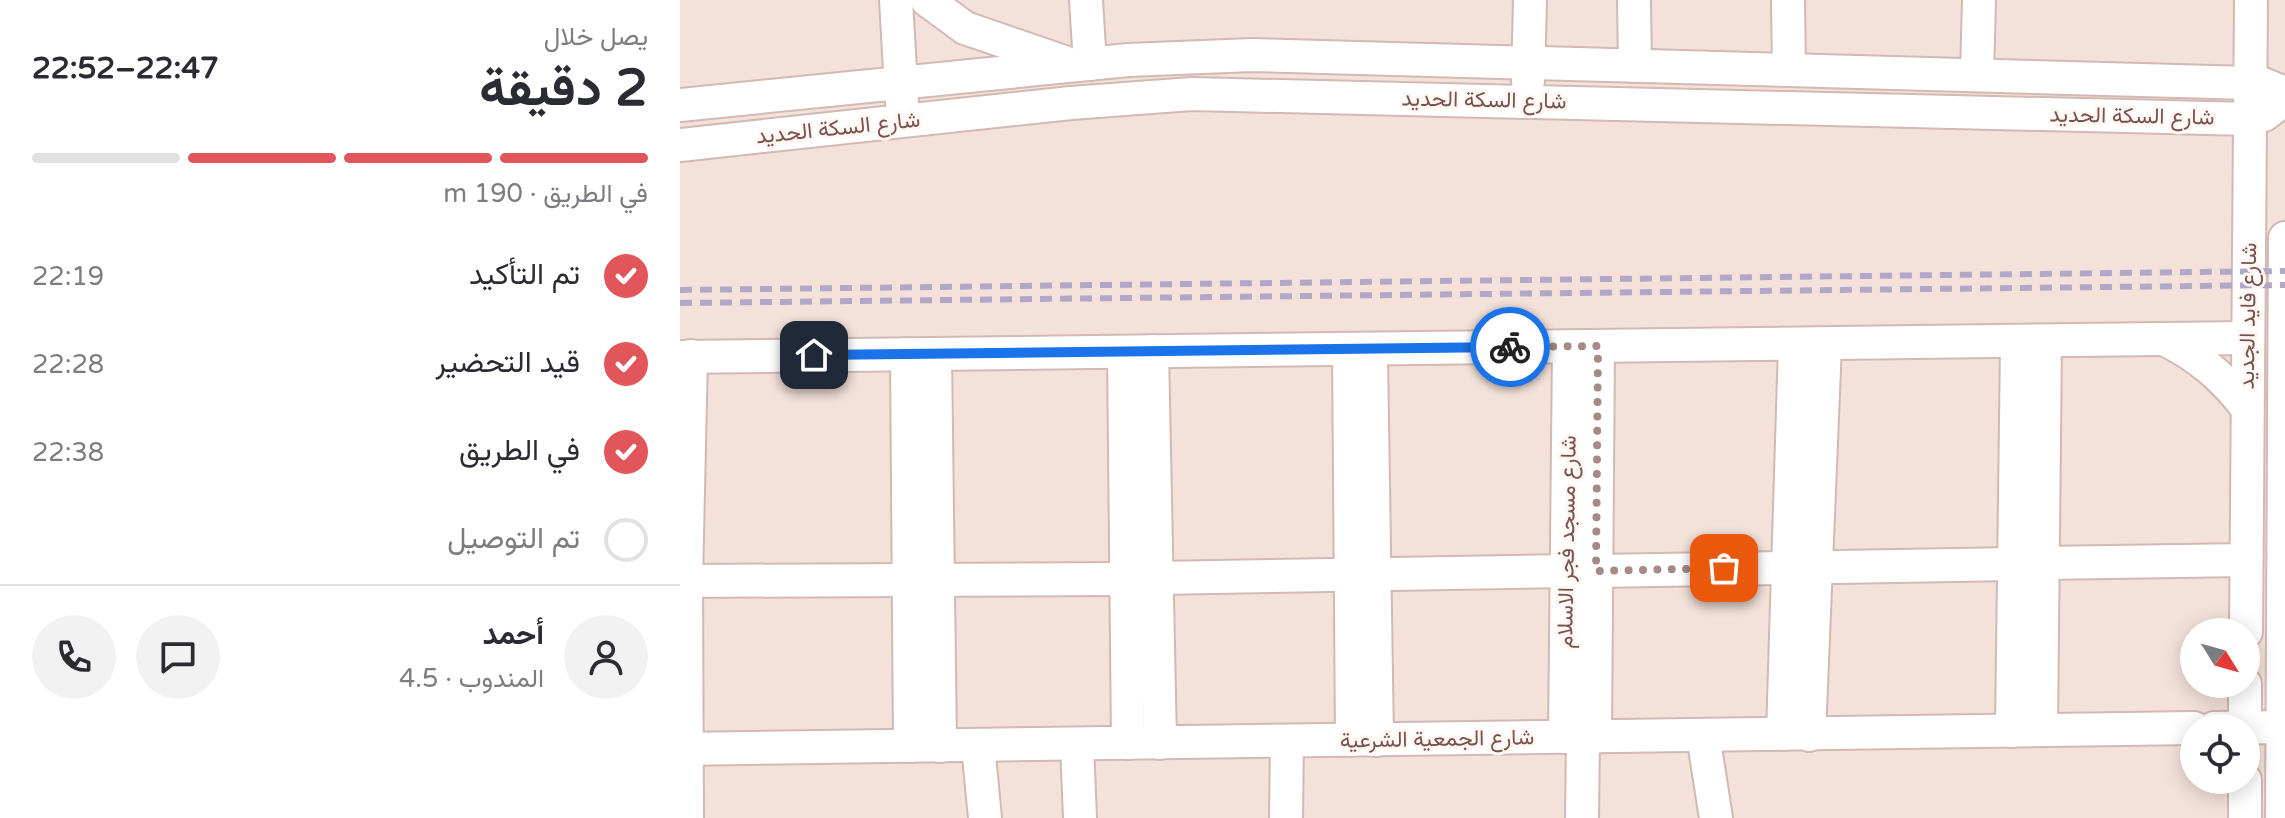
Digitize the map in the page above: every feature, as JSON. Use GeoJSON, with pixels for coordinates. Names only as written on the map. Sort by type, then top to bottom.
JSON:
{"type":"FeatureCollection","features":[{"type":"Feature","properties":{"kind":"street"},"geometry":{"type":"LineString","coordinates":[[896,0],[902,121]]}},
{"type":"Feature","properties":{"kind":"street"},"geometry":{"type":"LineString","coordinates":[[927,0],[965,28],[1082,65],[1086,0]]}},
{"type":"Feature","properties":{"kind":"street"},"geometry":{"type":"LineString","coordinates":[[1527,101],[1530,0]]}},
{"type":"Feature","properties":{"kind":"street"},"geometry":{"type":"LineString","coordinates":[[1634,0],[1635,66]]}},
{"type":"Feature","properties":{"kind":"street"},"geometry":{"type":"LineString","coordinates":[[1788,0],[1789,70]]}},
{"type":"Feature","properties":{"kind":"street"},"geometry":{"type":"LineString","coordinates":[[1977,75],[1979,0]]}},
{"type":"Feature","properties":{"kind":"street","name":"شارع فايد الجديد"},"geometry":{"type":"LineString","coordinates":[[2246,618],[2251,0]]}},
{"type":"Feature","properties":{"kind":"street","name":"شارع السكة الحديد"},"geometry":{"type":"LineString","coordinates":[[680,105],[1082,65],[1190,56],[1252,55],[2250,83],[2263,84],[2285,93]]}},
{"type":"Feature","properties":{"kind":"street","name":"شارع السكة الحديد"},"geometry":{"type":"LineString","coordinates":[[680,145],[1071,103],[1192,94],[2249,119]]}},
{"type":"Feature","properties":{"kind":"street"},"geometry":{"type":"LineString","coordinates":[[2249,119],[2264,115],[2285,99]]}},
{"type":"Feature","properties":{"kind":"street","name":"شارع فايد الجديد"},"geometry":{"type":"LineString","coordinates":[[2282,818],[2285,238]]}},
{"type":"Feature","properties":{"kind":"street"},"geometry":{"type":"LineString","coordinates":[[687,818],[683,749],[686,356],[2247,338]]}},
{"type":"Feature","properties":{"kind":"street"},"geometry":{"type":"LineString","coordinates":[[2164,339],[2212,368],[2247,408]]}},
{"type":"Feature","properties":{"kind":"street"},"geometry":{"type":"LineString","coordinates":[[2026,731],[2031,341]]}},
{"type":"Feature","properties":{"kind":"street"},"geometry":{"type":"LineString","coordinates":[[1796,734],[1810,344]]}},
{"type":"Feature","properties":{"kind":"street","name":"شارع مسجد فجر الاسلام"},"geometry":{"type":"LineString","coordinates":[[1582,818],[1584,347]]}},
{"type":"Feature","properties":{"kind":"street"},"geometry":{"type":"LineString","coordinates":[[1360,349],[1364,740]]}},
{"type":"Feature","properties":{"kind":"street"},"geometry":{"type":"LineString","coordinates":[[1128,743],[1141,574],[1138,352]]}},
{"type":"Feature","properties":{"kind":"street"},"geometry":{"type":"LineString","coordinates":[[921,354],[925,746]]}},
{"type":"Feature","properties":{"kind":"street"},"geometry":{"type":"LineString","coordinates":[[683,581],[923,580],[1141,574],[1363,575],[1581,566],[1802,567],[2246,560]]}},
{"type":"Feature","properties":{"kind":"street"},"geometry":{"type":"LineString","coordinates":[[1141,574],[1160,743]]}},
{"type":"Feature","properties":{"kind":"street"},"geometry":{"type":"LineString","coordinates":[[2260,728],[2284,727]]}},
{"type":"Feature","properties":{"kind":"street","name":"شارع الجمعية الشرعية"},"geometry":{"type":"LineString","coordinates":[[683,749],[2180,728]]}},
{"type":"Feature","properties":{"kind":"street"},"geometry":{"type":"LineString","coordinates":[[1703,735],[1716,818]]}},
{"type":"Feature","properties":{"kind":"street"},"geometry":{"type":"LineString","coordinates":[[1286,818],[1287,741]]}},
{"type":"Feature","properties":{"kind":"street"},"geometry":{"type":"LineString","coordinates":[[1077,744],[1080,818]]}},
{"type":"Feature","properties":{"kind":"street"},"geometry":{"type":"LineString","coordinates":[[978,745],[985,818]]}},
{"type":"Feature","properties":{"kind":"street"},"geometry":{"type":"LineString","coordinates":[[2245,794],[2245,818]]}},
{"type":"Feature","properties":{"kind":"shaded area"},"geometry":{"type":"Polygon","coordinates":[[[680,0],[2285,0],[2285,818],[680,818],[680,0]]]}},
{"type":"Feature","properties":{"kind":"railway"},"geometry":{"type":"LineString","coordinates":[[680,290],[2285,271]]}},
{"type":"Feature","properties":{"kind":"railway"},"geometry":{"type":"LineString","coordinates":[[680,303],[2285,285]]}},
{"type":"Feature","properties":{"kind":"way so far"},"geometry":{"type":"LineString","coordinates":[[1510,347],[1598,346],[1596,571],[1724,568]]}},
{"type":"Feature","properties":{"kind":"route"},"geometry":{"type":"LineString","coordinates":[[814,355],[1510,347]]}}]}
